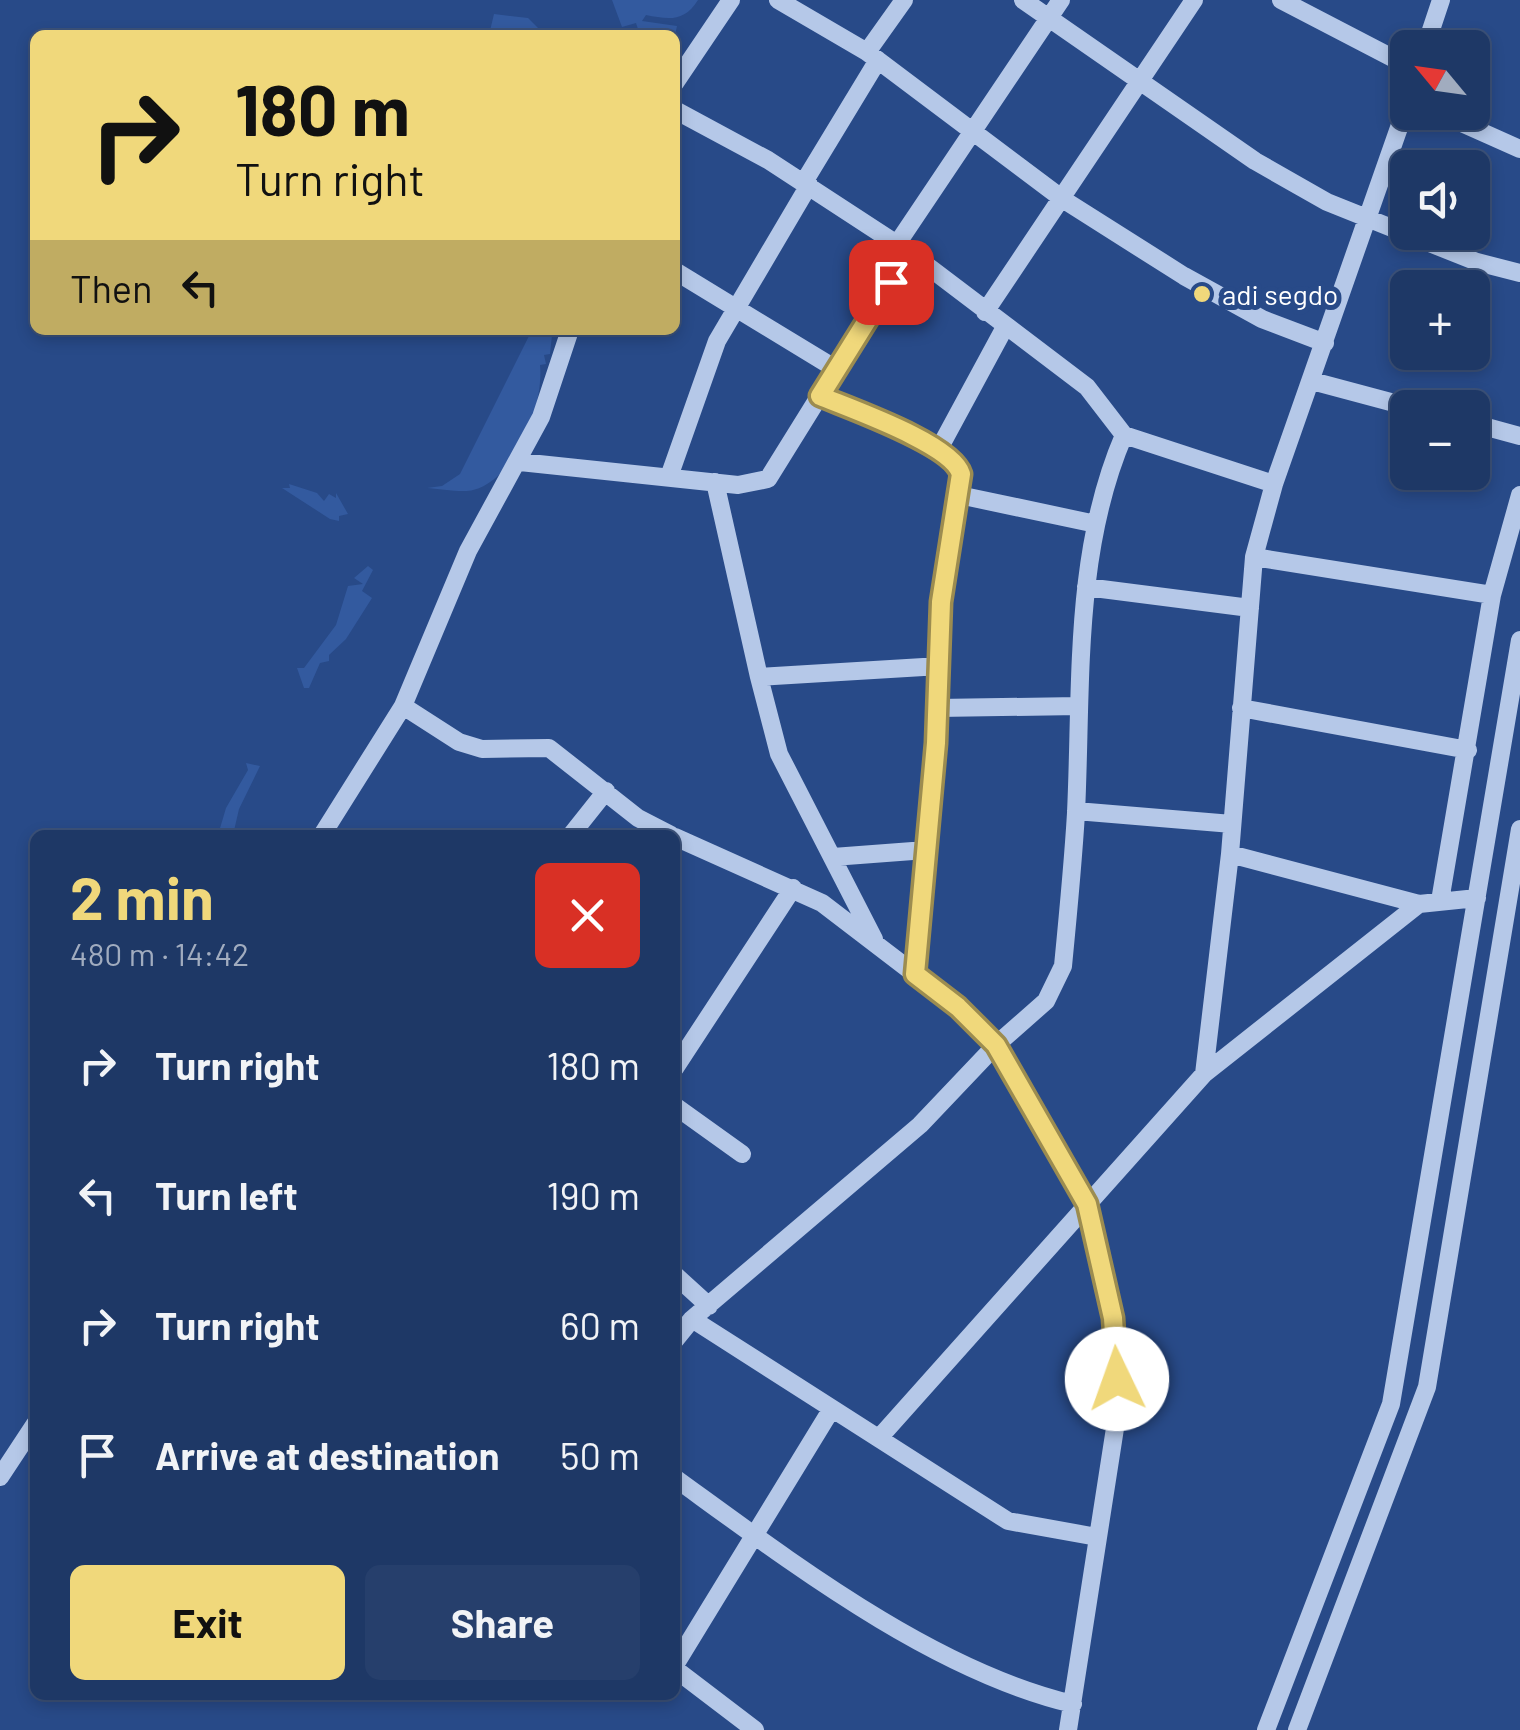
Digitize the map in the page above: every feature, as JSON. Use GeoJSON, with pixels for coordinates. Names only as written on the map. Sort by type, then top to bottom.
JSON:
{"type":"FeatureCollection","features":[{"type":"Feature","properties":{"kind":"street"},"geometry":{"type":"LineString","coordinates":[[680,77],[732,0]]}},
{"type":"Feature","properties":{"kind":"street"},"geometry":{"type":"LineString","coordinates":[[778,0],[872,56],[970,134],[1064,200],[1262,319],[1324,343]]}},
{"type":"Feature","properties":{"kind":"street"},"geometry":{"type":"LineString","coordinates":[[670,474],[700,388],[734,309],[904,0]]}},
{"type":"Feature","properties":{"kind":"street"},"geometry":{"type":"LineString","coordinates":[[1023,0],[1255,161],[1370,220],[1520,273]]}},
{"type":"Feature","properties":{"kind":"street"},"geometry":{"type":"LineString","coordinates":[[520,462],[670,474],[738,485],[768,479],[836,369],[970,134],[1062,0]]}},
{"type":"Feature","properties":{"kind":"street"},"geometry":{"type":"LineString","coordinates":[[985,312],[1064,200],[1194,0]]}},
{"type":"Feature","properties":{"kind":"street"},"geometry":{"type":"LineString","coordinates":[[1280,0],[1390,57]]}},
{"type":"Feature","properties":{"kind":"street"},"geometry":{"type":"LineString","coordinates":[[1431,30],[1441,0]]}},
{"type":"Feature","properties":{"kind":"street"},"geometry":{"type":"LineString","coordinates":[[680,113],[806,184],[903,248],[1086,386],[1124,435],[1274,484]]}},
{"type":"Feature","properties":{"kind":"street"},"geometry":{"type":"LineString","coordinates":[[1204,1074],[1230,854],[1254,557],[1274,484],[1370,220],[1370,202],[1397,130]]}},
{"type":"Feature","properties":{"kind":"street"},"geometry":{"type":"LineString","coordinates":[[1478,130],[1520,148]]}},
{"type":"Feature","properties":{"kind":"street"},"geometry":{"type":"LineString","coordinates":[[680,274],[836,369]]}},
{"type":"Feature","properties":{"kind":"street"},"geometry":{"type":"LineString","coordinates":[[939,449],[1005,327]]}},
{"type":"Feature","properties":{"kind":"street"},"geometry":{"type":"LineString","coordinates":[[332,830],[403,706],[468,551],[520,462],[568,335]]}},
{"type":"Feature","properties":{"kind":"street"},"geometry":{"type":"LineString","coordinates":[[1312,381],[1390,402]]}},
{"type":"Feature","properties":{"kind":"street"},"geometry":{"type":"LineString","coordinates":[[820,396],[939,449],[958,463],[959,495],[941,602],[940,666],[915,974]]}},
{"type":"Feature","properties":{"kind":"street"},"geometry":{"type":"LineString","coordinates":[[1490,428],[1520,436]]}},
{"type":"Feature","properties":{"kind":"street"},"geometry":{"type":"LineString","coordinates":[[680,1334],[692,1319],[920,1125],[996,1045],[1046,1001],[1058,984],[1063,966],[1076,810],[1086,587],[1106,478],[1124,435]]}},
{"type":"Feature","properties":{"kind":"street"},"geometry":{"type":"LineString","coordinates":[[715,482],[778,754],[877,945]]}},
{"type":"Feature","properties":{"kind":"street"},"geometry":{"type":"LineString","coordinates":[[959,495],[1096,524]]}},
{"type":"Feature","properties":{"kind":"street"},"geometry":{"type":"LineString","coordinates":[[1440,900],[1492,596],[1520,495]]}},
{"type":"Feature","properties":{"kind":"street"},"geometry":{"type":"LineString","coordinates":[[1254,557],[1492,596]]}},
{"type":"Feature","properties":{"kind":"street"},"geometry":{"type":"LineString","coordinates":[[1086,587],[1250,608]]}},
{"type":"Feature","properties":{"kind":"street"},"geometry":{"type":"LineString","coordinates":[[1266,1730],[1391,1404],[1520,640]]}},
{"type":"Feature","properties":{"kind":"street"},"geometry":{"type":"LineString","coordinates":[[759,677],[940,666]]}},
{"type":"Feature","properties":{"kind":"street"},"geometry":{"type":"LineString","coordinates":[[403,706],[459,742],[482,749],[549,748],[638,818],[661,830]]}},
{"type":"Feature","properties":{"kind":"street"},"geometry":{"type":"LineString","coordinates":[[937,708],[1080,706]]}},
{"type":"Feature","properties":{"kind":"street"},"geometry":{"type":"LineString","coordinates":[[1241,708],[1468,750]]}},
{"type":"Feature","properties":{"kind":"street"},"geometry":{"type":"LineString","coordinates":[[575,830],[606,791]]}},
{"type":"Feature","properties":{"kind":"street"},"geometry":{"type":"LineString","coordinates":[[1076,810],[1232,824]]}},
{"type":"Feature","properties":{"kind":"street"},"geometry":{"type":"LineString","coordinates":[[1298,1730],[1415,1428],[1426,1387],[1520,829]]}},
{"type":"Feature","properties":{"kind":"street"},"geometry":{"type":"LineString","coordinates":[[680,839],[822,903],[958,1007],[996,1045],[1087,1204],[1113,1318],[1118,1409],[1068,1730]]}},
{"type":"Feature","properties":{"kind":"street"},"geometry":{"type":"LineString","coordinates":[[834,857],[926,850]]}},
{"type":"Feature","properties":{"kind":"street"},"geometry":{"type":"LineString","coordinates":[[1230,854],[1419,904],[1477,898]]}},
{"type":"Feature","properties":{"kind":"street"},"geometry":{"type":"LineString","coordinates":[[680,1060],[793,888]]}},
{"type":"Feature","properties":{"kind":"street"},"geometry":{"type":"LineString","coordinates":[[879,1438],[1204,1074],[1419,904]]}},
{"type":"Feature","properties":{"kind":"street"},"geometry":{"type":"LineString","coordinates":[[680,1110],[742,1154]]}},
{"type":"Feature","properties":{"kind":"street"},"geometry":{"type":"LineString","coordinates":[[1434,1148],[1465,1154]]}},
{"type":"Feature","properties":{"kind":"street"},"geometry":{"type":"LineString","coordinates":[[680,1280],[709,1306]]}},
{"type":"Feature","properties":{"kind":"street"},"geometry":{"type":"LineString","coordinates":[[692,1319],[1008,1520],[1097,1536]]}},
{"type":"Feature","properties":{"kind":"street"},"geometry":{"type":"LineString","coordinates":[[680,1659],[831,1410]]}},
{"type":"Feature","properties":{"kind":"street"},"geometry":{"type":"LineString","coordinates":[[0,1477],[30,1432]]}},
{"type":"Feature","properties":{"kind":"street"},"geometry":{"type":"LineString","coordinates":[[680,1482],[757,1537],[945,1657],[1026,1693],[1073,1704]]}},
{"type":"Feature","properties":{"kind":"street"},"geometry":{"type":"LineString","coordinates":[[680,1671],[756,1730]]}},
{"type":"Feature","properties":{"kind":"shaded area"},"geometry":{"type":"Polygon","coordinates":[[[612,0],[698,0],[681,16],[646,15],[642,21],[677,26],[676,30],[638,30],[636,23],[622,27],[612,0]]]}},
{"type":"Feature","properties":{"kind":"shaded area"},"geometry":{"type":"Polygon","coordinates":[[[494,14],[528,18],[540,30],[490,30],[494,14]]]}},
{"type":"Feature","properties":{"kind":"shaded area"},"geometry":{"type":"Polygon","coordinates":[[[530,335],[552,335],[550,354],[544,355],[546,364],[540,365],[532,419],[515,456],[489,483],[473,490],[427,488],[442,486],[460,474],[530,335]]]}},
{"type":"Feature","properties":{"kind":"shaded area"},"geometry":{"type":"Polygon","coordinates":[[[289,484],[317,493],[324,501],[329,494],[336,498],[336,493],[348,514],[339,516],[339,521],[330,519],[282,488],[290,488],[289,484]]]}},
{"type":"Feature","properties":{"kind":"shaded area"},"geometry":{"type":"Polygon","coordinates":[[[368,566],[373,570],[362,591],[372,598],[346,639],[329,655],[329,661],[320,663],[309,688],[304,688],[297,668],[304,668],[336,625],[348,586],[363,584],[354,578],[368,566]]]}},
{"type":"Feature","properties":{"kind":"shaded area"},"geometry":{"type":"Polygon","coordinates":[[[246,763],[260,766],[239,809],[234,830],[219,830],[226,808],[248,770],[246,763]]]}},
{"type":"Feature","properties":{"kind":"place","name":"adi segdo"},"geometry":{"type":"Point","coordinates":[1202,294]}},
{"type":"Feature","properties":{"kind":"route"},"geometry":{"type":"LineString","coordinates":[[891,282],[820,396],[939,449],[958,463],[961,474],[941,602],[936,743],[915,974],[958,1007],[996,1045],[1087,1204],[1113,1318],[1117,1379]]}}]}
